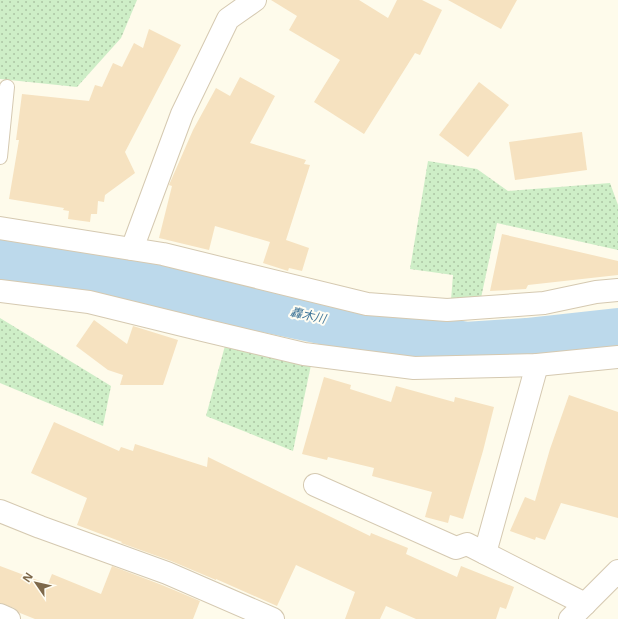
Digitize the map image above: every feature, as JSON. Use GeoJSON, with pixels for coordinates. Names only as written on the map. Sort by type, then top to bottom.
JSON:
{"type":"FeatureCollection","features":[{"type":"Feature","properties":{"kind":"street"},"geometry":{"type":"LineString","coordinates":[[132,249],[182,114],[224,26],[228,19],[255,0]]}},
{"type":"Feature","properties":{"kind":"street"},"geometry":{"type":"LineString","coordinates":[[0,228],[163,254],[367,304],[447,310],[544,303],[596,292],[618,290]]}},
{"type":"Feature","properties":{"kind":"street"},"geometry":{"type":"LineString","coordinates":[[0,291],[89,302],[304,354],[414,368],[537,365],[618,357]]}},
{"type":"Feature","properties":{"kind":"street"},"geometry":{"type":"LineString","coordinates":[[484,553],[537,365]]}},
{"type":"Feature","properties":{"kind":"street"},"geometry":{"type":"LineString","coordinates":[[315,486],[456,548],[467,544],[585,604]]}},
{"type":"Feature","properties":{"kind":"street"},"geometry":{"type":"LineString","coordinates":[[0,511],[167,573],[273,619]]}},
{"type":"Feature","properties":{"kind":"street"},"geometry":{"type":"LineString","coordinates":[[570,619],[618,570]]}},
{"type":"Feature","properties":{"kind":"street"},"geometry":{"type":"LineString","coordinates":[[0,615],[10,619]]}},
{"type":"Feature","properties":{"kind":"lane"},"geometry":{"type":"LineString","coordinates":[[0,157],[7,87]]}},
{"type":"Feature","properties":{"kind":"green space"},"geometry":{"type":"Polygon","coordinates":[[[0,0],[137,0],[121,38],[77,87],[0,79],[0,0]]]}},
{"type":"Feature","properties":{"kind":"green space"},"geometry":{"type":"Polygon","coordinates":[[[428,161],[477,169],[508,191],[610,183],[618,205],[618,250],[497,223],[481,298],[451,300],[453,275],[410,269],[428,161]]]}},
{"type":"Feature","properties":{"kind":"green space"},"geometry":{"type":"Polygon","coordinates":[[[0,318],[111,386],[103,426],[0,383],[0,318]]]}},
{"type":"Feature","properties":{"kind":"green space"},"geometry":{"type":"Polygon","coordinates":[[[226,342],[311,365],[293,451],[206,416],[226,342]]]}},
{"type":"Feature","properties":{"kind":"building"},"geometry":{"type":"Polygon","coordinates":[[[271,0],[359,0],[388,18],[397,0],[422,0],[442,10],[420,55],[415,53],[364,134],[314,102],[340,60],[289,30],[297,16],[271,0]]]}},
{"type":"Feature","properties":{"kind":"building"},"geometry":{"type":"Polygon","coordinates":[[[448,0],[517,0],[501,29],[448,0]]]}},
{"type":"Feature","properties":{"kind":"building"},"geometry":{"type":"Polygon","coordinates":[[[149,29],[181,45],[125,152],[135,173],[105,195],[104,202],[98,201],[97,214],[91,214],[90,222],[68,219],[69,211],[63,210],[64,208],[9,199],[19,140],[16,140],[22,94],[89,101],[95,85],[102,87],[113,63],[122,67],[134,43],[143,48],[149,29]]]}},
{"type":"Feature","properties":{"kind":"building"},"geometry":{"type":"Polygon","coordinates":[[[240,77],[275,96],[250,143],[306,160],[304,164],[310,165],[286,240],[309,248],[302,271],[289,268],[288,271],[263,263],[270,242],[215,226],[209,250],[159,238],[172,186],[169,185],[193,130],[216,88],[230,96],[240,77]]]}},
{"type":"Feature","properties":{"kind":"building"},"geometry":{"type":"Polygon","coordinates":[[[479,82],[509,105],[468,157],[439,135],[479,82]]]}},
{"type":"Feature","properties":{"kind":"building"},"geometry":{"type":"Polygon","coordinates":[[[582,132],[587,170],[515,180],[509,142],[582,132]]]}},
{"type":"Feature","properties":{"kind":"building"},"geometry":{"type":"Polygon","coordinates":[[[502,234],[618,261],[618,275],[528,285],[526,289],[490,291],[502,234]]]}},
{"type":"Feature","properties":{"kind":"building"},"geometry":{"type":"Polygon","coordinates":[[[94,320],[127,344],[133,326],[178,340],[163,385],[120,385],[123,375],[108,370],[76,346],[94,320]]]}},
{"type":"Feature","properties":{"kind":"building"},"geometry":{"type":"Polygon","coordinates":[[[324,377],[351,385],[350,389],[391,402],[396,386],[454,402],[455,397],[494,407],[463,519],[450,515],[448,523],[425,517],[432,492],[372,476],[374,468],[328,457],[327,460],[302,454],[324,377]]]}},
{"type":"Feature","properties":{"kind":"building"},"geometry":{"type":"Polygon","coordinates":[[[569,395],[618,412],[618,518],[561,503],[545,540],[536,537],[535,540],[510,531],[525,497],[535,501],[550,449],[569,395]]]}},
{"type":"Feature","properties":{"kind":"building"},"geometry":{"type":"Polygon","coordinates":[[[54,422],[119,451],[121,447],[133,451],[135,444],[207,467],[208,457],[370,536],[371,533],[408,548],[406,554],[457,577],[461,566],[514,587],[506,609],[500,607],[496,619],[416,619],[386,606],[380,619],[345,619],[355,592],[296,565],[277,606],[216,579],[77,525],[87,498],[31,473],[54,422]]]}},
{"type":"Feature","properties":{"kind":"building"},"geometry":{"type":"Polygon","coordinates":[[[0,566],[48,584],[52,574],[101,594],[112,566],[200,601],[193,619],[35,619],[20,613],[14,608],[0,603],[0,566]]]}},
{"type":"Feature","properties":{"kind":"waterway","name":"轟木川"},"geometry":{"type":"LineString","coordinates":[[0,256],[144,281],[465,348],[527,344],[618,334]]}}]}
